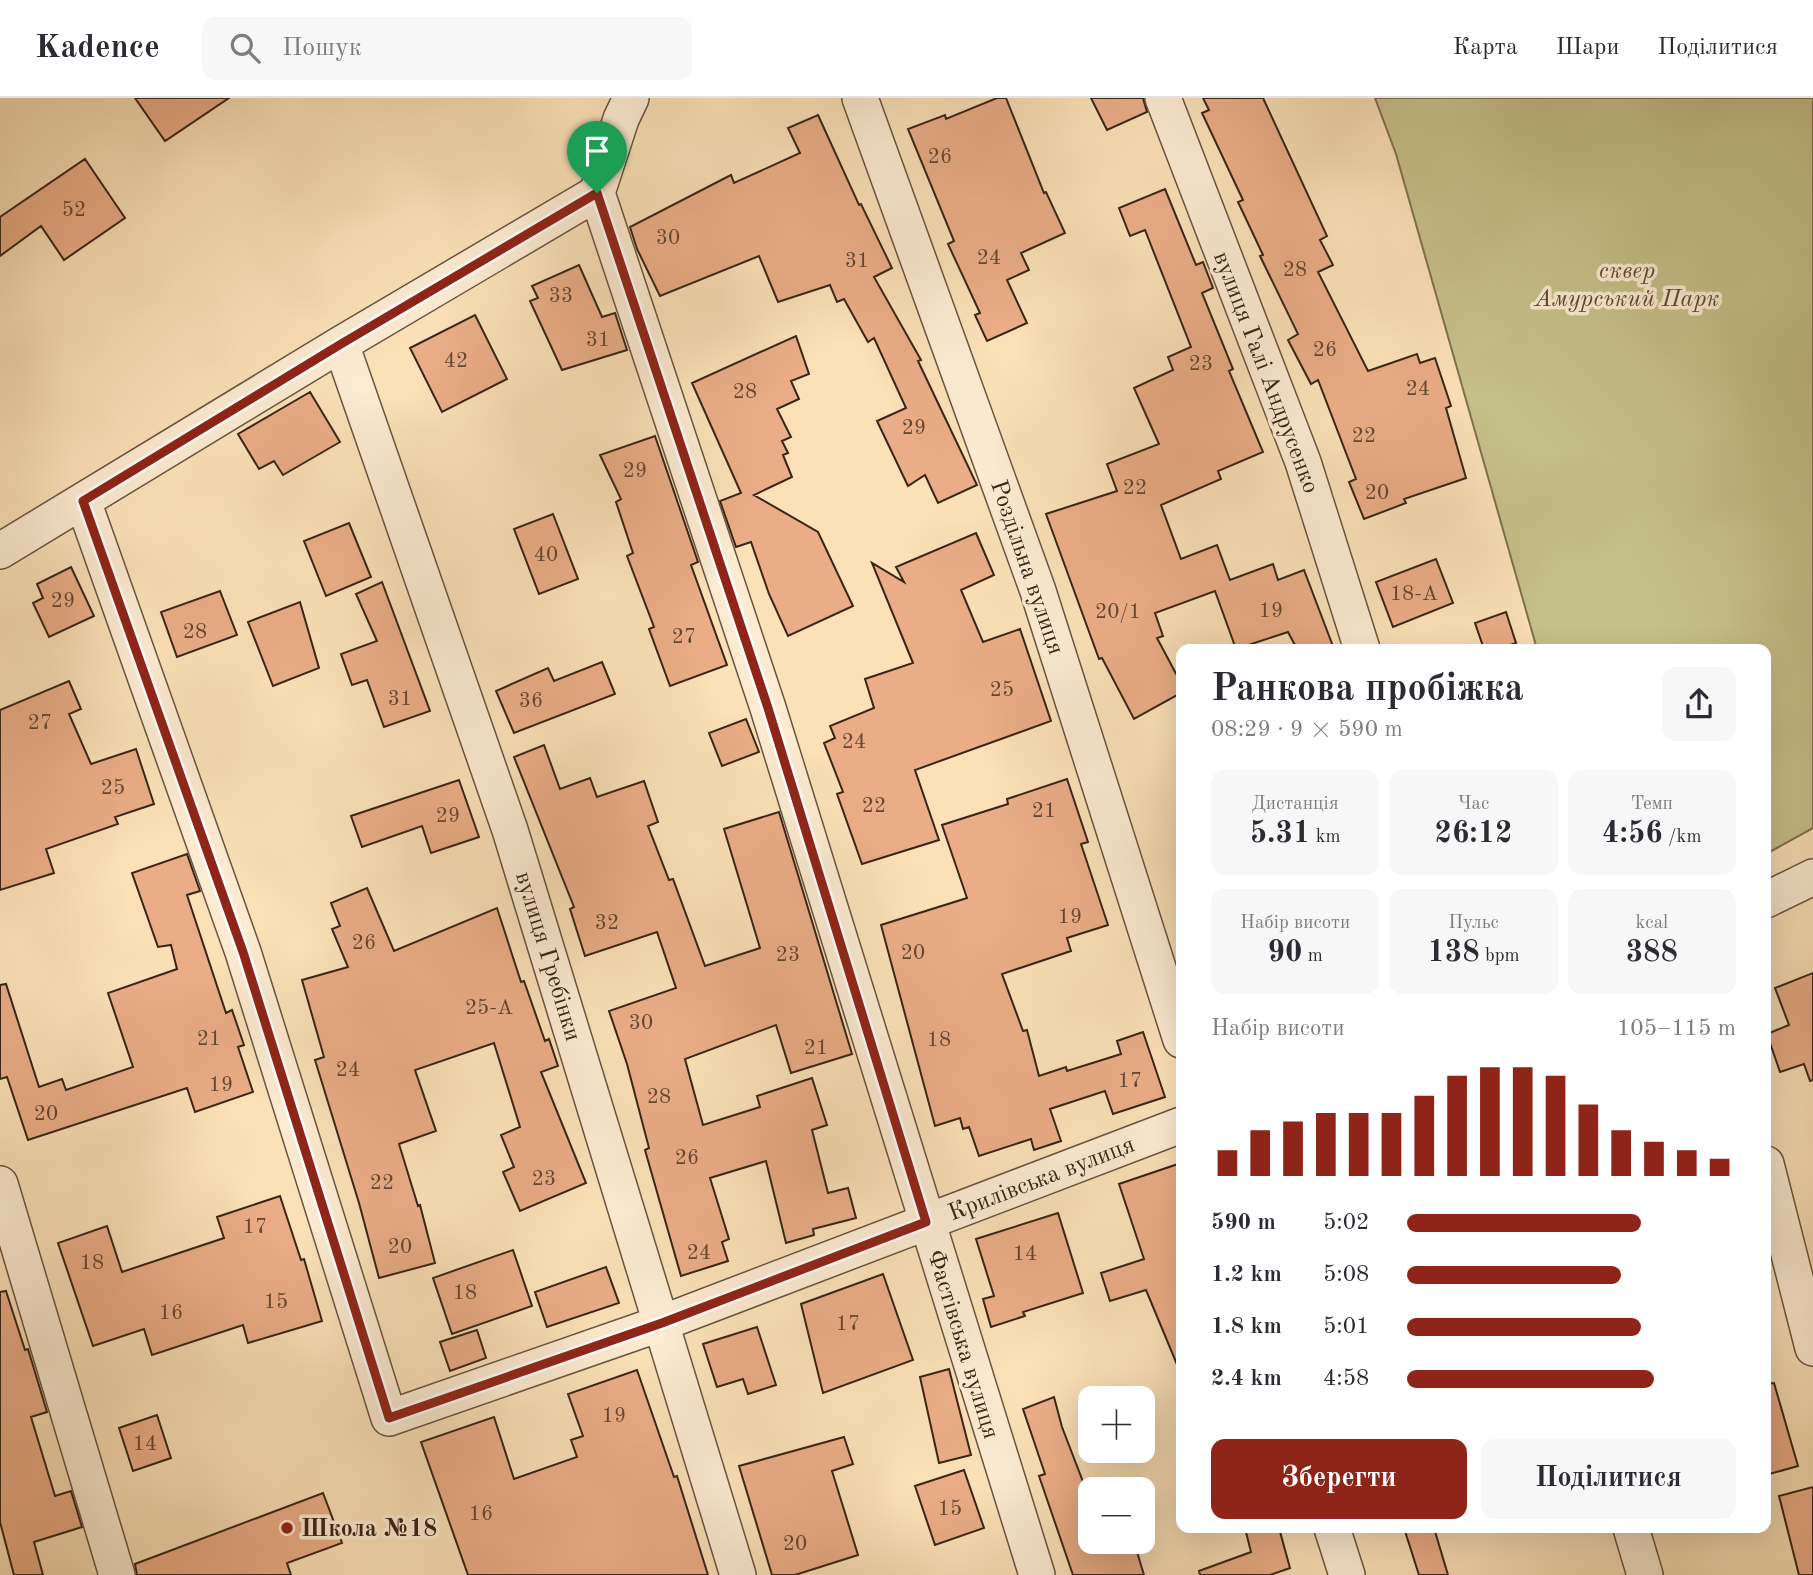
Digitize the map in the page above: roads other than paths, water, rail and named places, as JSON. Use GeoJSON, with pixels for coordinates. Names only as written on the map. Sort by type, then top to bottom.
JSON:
{"type":"FeatureCollection","features":[{"type":"Feature","properties":{"kind":"street"},"geometry":{"type":"LineString","coordinates":[[0,551],[341,344],[597,193],[621,119],[631,98]]}},
{"type":"Feature","properties":{"kind":"street","name":"Роздільна вулиця"},"geometry":{"type":"LineString","coordinates":[[860,98],[1038,591],[1176,1024]]}},
{"type":"Feature","properties":{"kind":"street","name":"вулиця Галі Андрусенко"},"geometry":{"type":"LineString","coordinates":[[1163,98],[1303,462],[1360,644]]}},
{"type":"Feature","properties":{"kind":"street","name":"Фастівська вулиця"},"geometry":{"type":"LineString","coordinates":[[597,193],[768,708],[1037,1575]]}},
{"type":"Feature","properties":{"kind":"street","name":"вулиця Гребінки"},"geometry":{"type":"LineString","coordinates":[[341,344],[510,830],[738,1575]]}},
{"type":"Feature","properties":{"kind":"street","name":"Крилівська вулиця"},"geometry":{"type":"LineString","coordinates":[[83,501],[243,952],[389,1418],[662,1323],[1176,1127]]}},
{"type":"Feature","properties":{"kind":"street"},"geometry":{"type":"LineString","coordinates":[[1771,898],[1813,877]]}},
{"type":"Feature","properties":{"kind":"street"},"geometry":{"type":"LineString","coordinates":[[0,1184],[117,1575]]}},
{"type":"Feature","properties":{"kind":"street"},"geometry":{"type":"LineString","coordinates":[[1771,1184],[1813,1349]]}},
{"type":"Feature","properties":{"kind":"street"},"geometry":{"type":"LineString","coordinates":[[1334,1533],[1347,1575]]}},
{"type":"Feature","properties":{"kind":"street"},"geometry":{"type":"LineString","coordinates":[[1632,1533],[1645,1575]]}},
{"type":"Feature","properties":{"kind":"place","name":"Школа №18"},"geometry":{"type":"Point","coordinates":[287,1528]}},
{"type":"Feature","properties":{"kind":"park label","name":"сквер Амурський Парк"},"geometry":{"type":"Point","coordinates":[1627,284]}}]}
